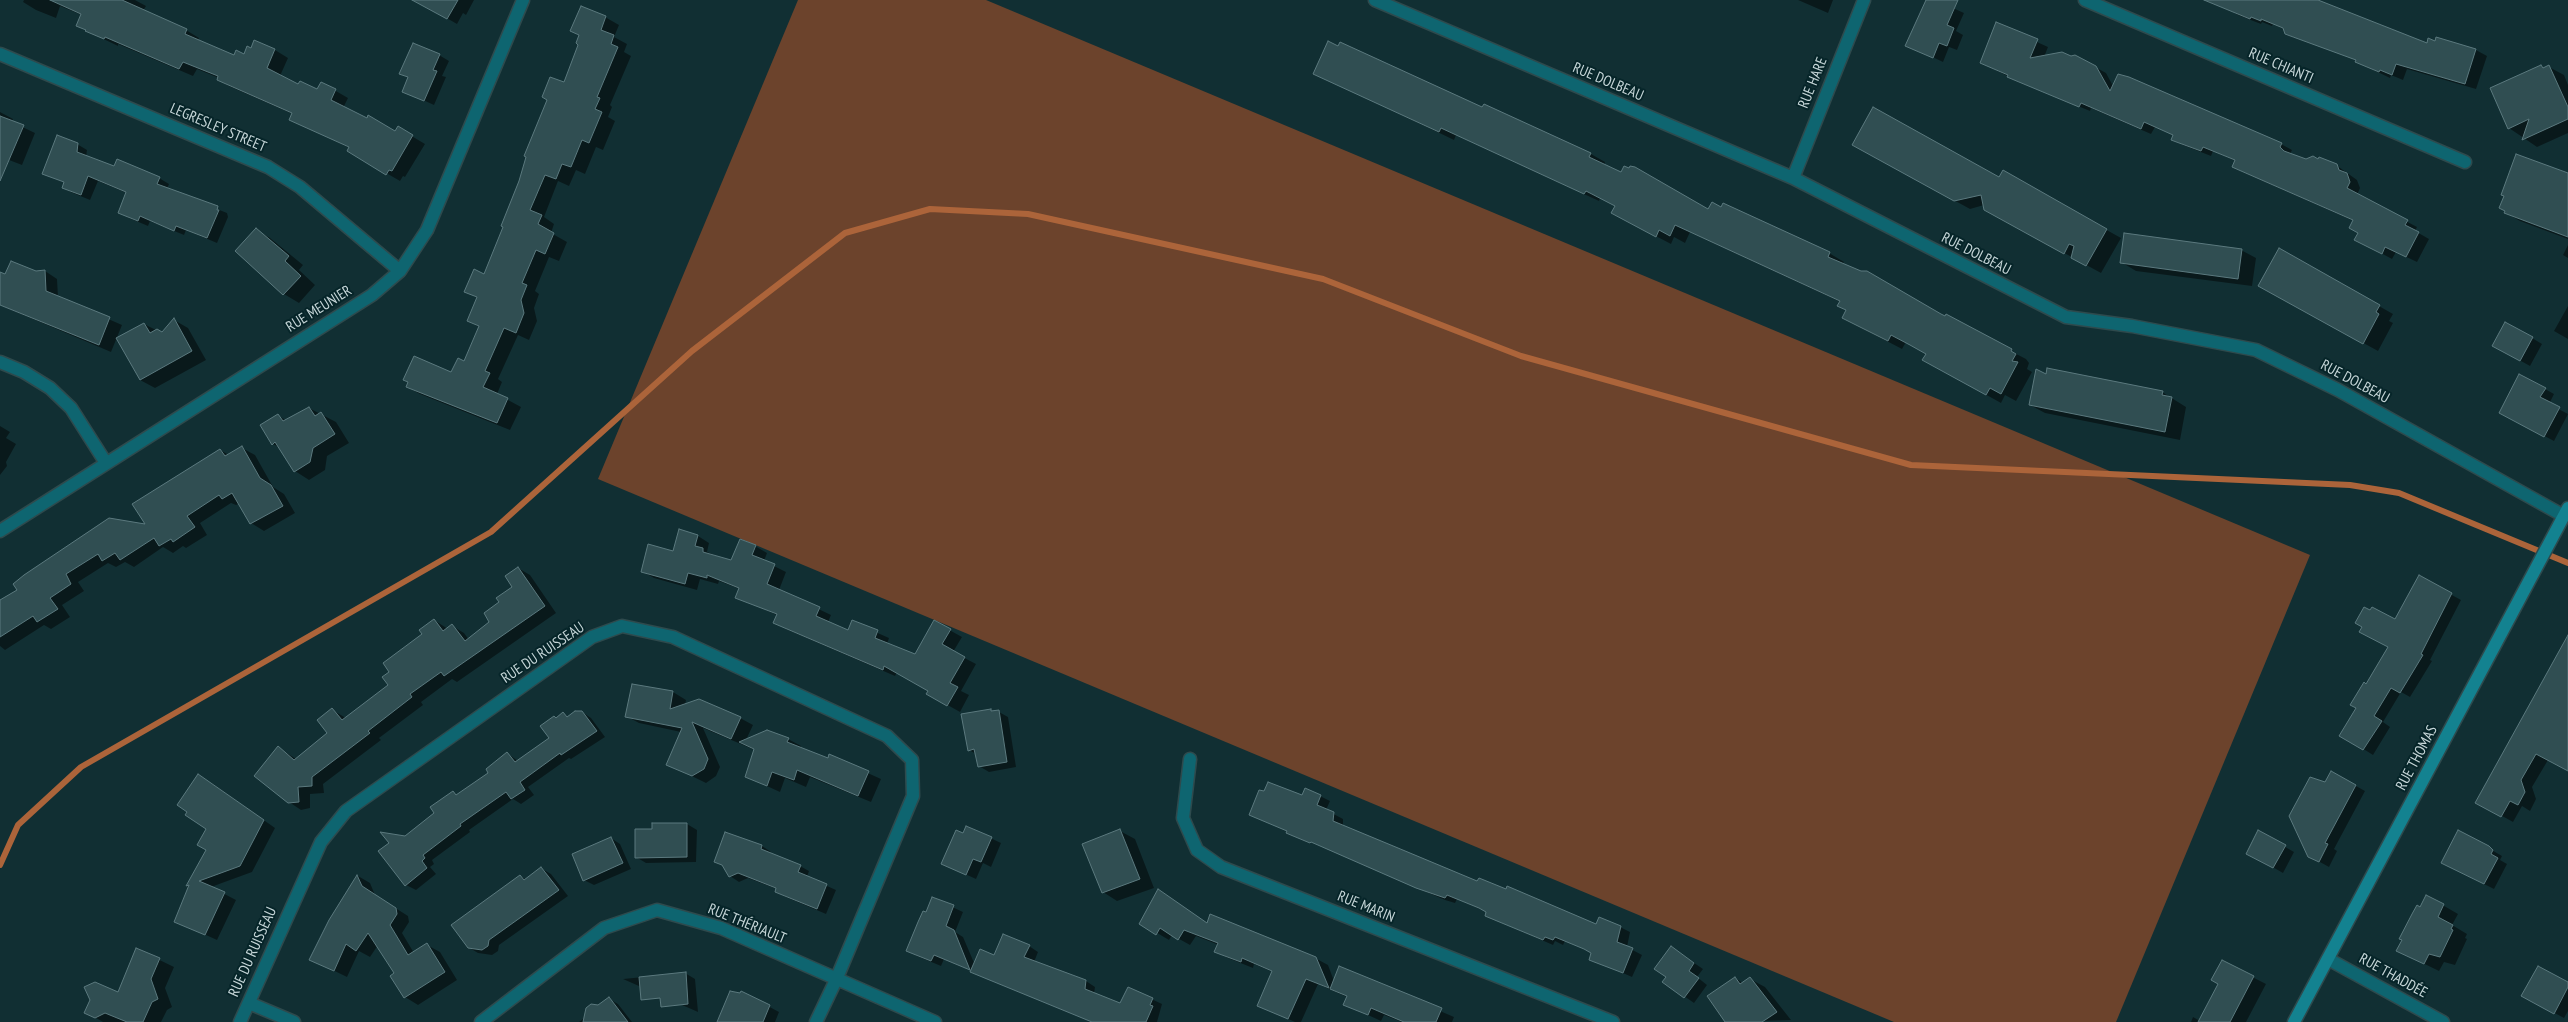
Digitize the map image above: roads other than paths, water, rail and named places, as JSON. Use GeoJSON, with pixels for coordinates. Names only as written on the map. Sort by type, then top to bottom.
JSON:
{"type":"FeatureCollection","features":[{"type":"Feature","properties":{"kind":"street","name":"RUE MEUNIER"},"geometry":{"type":"LineString","coordinates":[[0,531],[372,295],[400,271],[427,230],[523,0]]}},
{"type":"Feature","properties":{"kind":"street","name":"RUE DOLBEAU"},"geometry":{"type":"LineString","coordinates":[[1375,0],[1793,178],[2066,317],[2132,326],[2256,350],[2338,390],[2566,512]]}},
{"type":"Feature","properties":{"kind":"street","name":"RUE HARE"},"geometry":{"type":"LineString","coordinates":[[1793,178],[1864,0]]}},
{"type":"Feature","properties":{"kind":"street","name":"RUE CHIANTI"},"geometry":{"type":"LineString","coordinates":[[2085,0],[2465,162]]}},
{"type":"Feature","properties":{"kind":"street","name":"LEGRESLEY STREET"},"geometry":{"type":"LineString","coordinates":[[0,54],[268,167],[300,187],[400,271]]}},
{"type":"Feature","properties":{"kind":"street"},"geometry":{"type":"LineString","coordinates":[[0,362],[24,372],[50,388],[71,408],[106,463]]}},
{"type":"Feature","properties":{"kind":"street","name":"RUE THOMAS"},"geometry":{"type":"LineString","coordinates":[[2294,1022],[2566,512]]}},
{"type":"Feature","properties":{"kind":"street","name":"RUE DU RUISSEAU"},"geometry":{"type":"LineString","coordinates":[[240,1022],[321,842],[346,811],[592,637],[622,626],[673,637],[887,736],[912,760],[913,796],[836,980],[816,1022]]}},
{"type":"Feature","properties":{"kind":"street","name":"RUE MARIN"},"geometry":{"type":"LineString","coordinates":[[1190,760],[1183,818],[1198,850],[1222,867],[1613,1022]]}},
{"type":"Feature","properties":{"kind":"street","name":"RUE THÉRIAULT"},"geometry":{"type":"LineString","coordinates":[[481,1022],[604,928],[657,910],[722,928],[836,980],[935,1022]]}},
{"type":"Feature","properties":{"kind":"street","name":"RUE THADDÉE"},"geometry":{"type":"LineString","coordinates":[[2328,959],[2443,1022]]}},
{"type":"Feature","properties":{"kind":"street"},"geometry":{"type":"LineString","coordinates":[[249,1003],[294,1022]]}},
{"type":"Feature","properties":{"kind":"waterway"},"geometry":{"type":"LineString","coordinates":[[0,865],[18,825],[81,767],[491,532],[692,351],[845,233],[930,209],[1028,214],[1323,279],[1521,356],[1911,465],[2350,485],[2399,493],[2568,563]]}}]}
